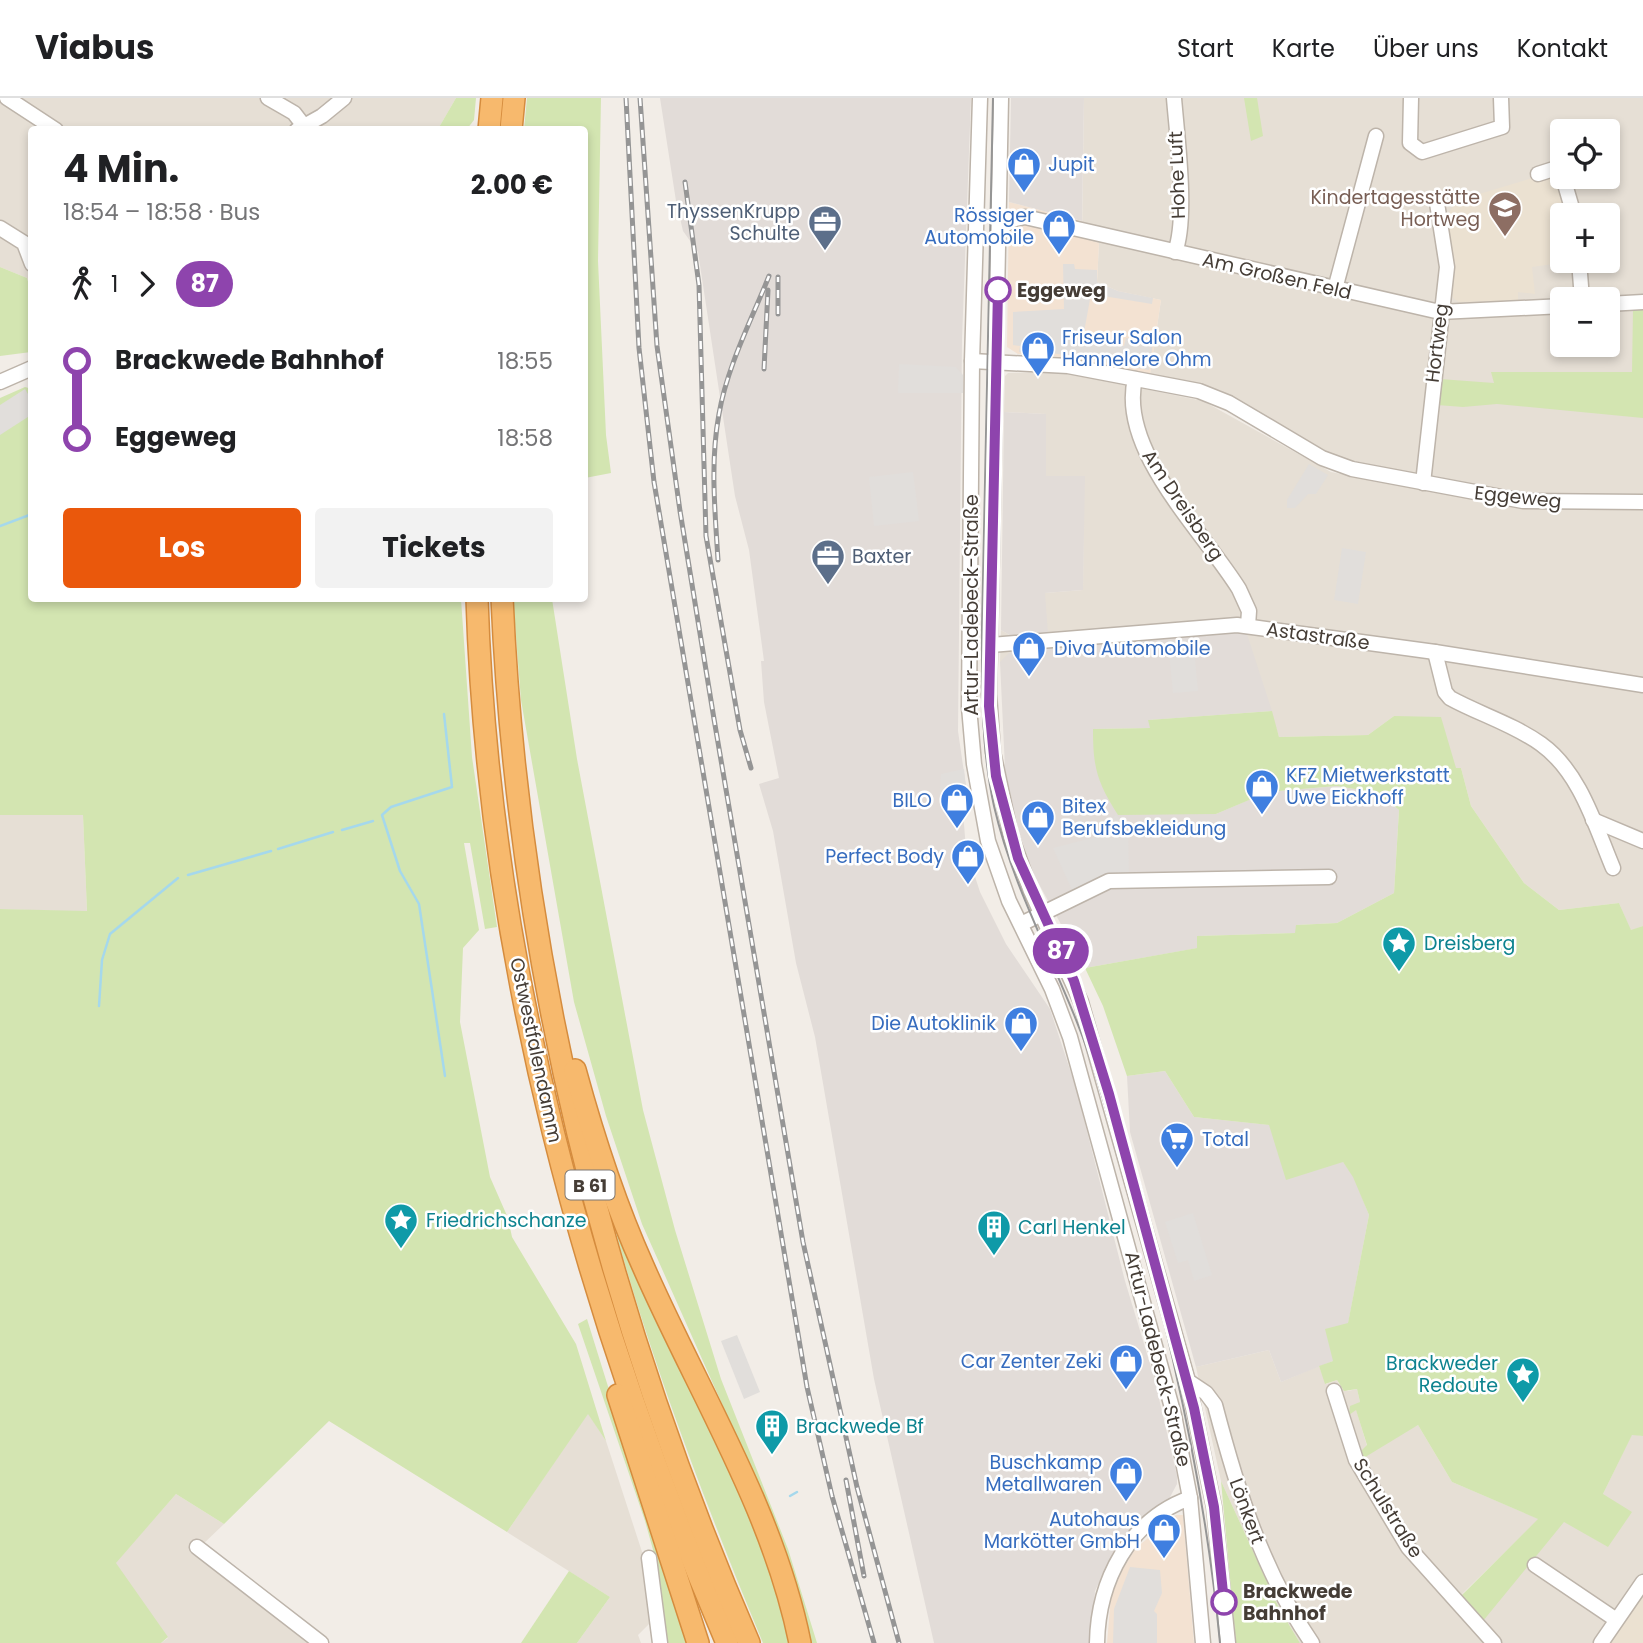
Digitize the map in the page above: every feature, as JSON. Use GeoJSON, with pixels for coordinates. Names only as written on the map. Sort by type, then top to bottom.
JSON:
{"type":"FeatureCollection","features":[{"type":"Feature","properties":{"kind":"highway"},"geometry":{"type":"LineString","coordinates":[[489,126],[492,98]]}},
{"type":"Feature","properties":{"kind":"highway"},"geometry":{"type":"LineString","coordinates":[[511,126],[514,98]]}},
{"type":"Feature","properties":{"kind":"highway","name":"Ostwestfalendamm"},"geometry":{"type":"LineString","coordinates":[[477,602],[488,756],[504,883],[534,1049],[558,1149],[627,1381],[727,1643]]}},
{"type":"Feature","properties":{"kind":"highway","name":"Ostwestfalendamm"},"geometry":{"type":"LineString","coordinates":[[502,602],[508,707],[533,915],[555,1034],[585,1166],[622,1302],[649,1383],[749,1643]]}},
{"type":"Feature","properties":{"kind":"highway","name":"B 61"},"geometry":{"type":"LineString","coordinates":[[508,707],[519,756],[534,873],[560,1013],[578,1081],[626,1225],[751,1497],[777,1564],[800,1643]]}},
{"type":"Feature","properties":{"kind":"highway"},"geometry":{"type":"LineString","coordinates":[[558,1149],[565,1206],[589,1299],[698,1643]]}},
{"type":"Feature","properties":{"kind":"street"},"geometry":{"type":"LineString","coordinates":[[7,98],[50,126]]}},
{"type":"Feature","properties":{"kind":"street"},"geometry":{"type":"LineString","coordinates":[[268,98],[294,113],[299,126]]}},
{"type":"Feature","properties":{"kind":"street"},"geometry":{"type":"LineString","coordinates":[[303,126],[333,109],[344,98]]}},
{"type":"Feature","properties":{"kind":"street","name":"Artur-Ladebeck-Straße"},"geometry":{"type":"LineString","coordinates":[[980,98],[972,361],[969,707],[972,747],[988,841],[1002,886],[1062,1014],[1083,1076],[1165,1376],[1190,1498],[1203,1643]]}},
{"type":"Feature","properties":{"kind":"street","name":"Artur-Ladebeck-Straße"},"geometry":{"type":"LineString","coordinates":[[1001,98],[990,729],[1001,799],[1018,858],[1074,981],[1091,1030],[1188,1381],[1214,1507],[1228,1643]]}},
{"type":"Feature","properties":{"kind":"street","name":"Hohe Luft"},"geometry":{"type":"LineString","coordinates":[[1174,98],[1180,194],[1179,242],[1175,252]]}},
{"type":"Feature","properties":{"kind":"street"},"geometry":{"type":"LineString","coordinates":[[1411,98],[1410,144],[1422,152],[1502,127],[1502,98]]}},
{"type":"Feature","properties":{"kind":"street"},"geometry":{"type":"LineString","coordinates":[[1335,289],[1376,136]]}},
{"type":"Feature","properties":{"kind":"street"},"geometry":{"type":"LineString","coordinates":[[1538,174],[1550,170]]}},
{"type":"Feature","properties":{"kind":"street","name":"Hortweg"},"geometry":{"type":"LineString","coordinates":[[1423,484],[1447,267],[1437,203]]}},
{"type":"Feature","properties":{"kind":"street","name":"Am Großen Feld"},"geometry":{"type":"LineString","coordinates":[[999,230],[1016,218],[1030,218],[1440,312],[1550,307]]}},
{"type":"Feature","properties":{"kind":"street"},"geometry":{"type":"LineString","coordinates":[[0,228],[23,243],[28,255]]}},
{"type":"Feature","properties":{"kind":"street"},"geometry":{"type":"LineString","coordinates":[[1620,303],[1643,302]]}},
{"type":"Feature","properties":{"kind":"street"},"geometry":{"type":"LineString","coordinates":[[972,361],[996,362]]}},
{"type":"Feature","properties":{"kind":"street","name":"Eggeweg"},"geometry":{"type":"LineString","coordinates":[[996,362],[1065,365],[1215,396],[1342,467],[1523,501],[1643,502]]}},
{"type":"Feature","properties":{"kind":"street"},"geometry":{"type":"LineString","coordinates":[[0,382],[28,370]]}},
{"type":"Feature","properties":{"kind":"street","name":"Am Dreisberg"},"geometry":{"type":"LineString","coordinates":[[1135,379],[1134,405],[1143,451],[1239,589],[1249,611],[1248,626]]}},
{"type":"Feature","properties":{"kind":"street","name":"Astastraße"},"geometry":{"type":"LineString","coordinates":[[991,645],[1248,626],[1643,685]]}},
{"type":"Feature","properties":{"kind":"street"},"geometry":{"type":"LineString","coordinates":[[1436,652],[1444,692],[1450,698],[1543,746],[1576,786],[1613,868]]}},
{"type":"Feature","properties":{"kind":"street"},"geometry":{"type":"LineString","coordinates":[[1593,820],[1643,841]]}},
{"type":"Feature","properties":{"kind":"street"},"geometry":{"type":"LineString","coordinates":[[1021,924],[1109,881],[1329,877]]}},
{"type":"Feature","properties":{"kind":"street","name":"Lönkert"},"geometry":{"type":"LineString","coordinates":[[1188,1381],[1211,1399],[1242,1502],[1266,1560],[1284,1599],[1312,1643]]}},
{"type":"Feature","properties":{"kind":"street","name":"Schulstraße"},"geometry":{"type":"LineString","coordinates":[[1334,1391],[1356,1460],[1408,1547],[1494,1643]]}},
{"type":"Feature","properties":{"kind":"street"},"geometry":{"type":"LineString","coordinates":[[1097,1643],[1102,1599],[1117,1559],[1141,1531],[1179,1502],[1190,1498]]}},
{"type":"Feature","properties":{"kind":"street"},"geometry":{"type":"LineString","coordinates":[[198,1547],[321,1643]]}},
{"type":"Feature","properties":{"kind":"street"},"geometry":{"type":"LineString","coordinates":[[649,1558],[660,1643]]}},
{"type":"Feature","properties":{"kind":"street"},"geometry":{"type":"LineString","coordinates":[[1535,1566],[1615,1619]]}},
{"type":"Feature","properties":{"kind":"street"},"geometry":{"type":"LineString","coordinates":[[1601,1643],[1643,1582]]}},
{"type":"Feature","properties":{"kind":"shaded area"},"geometry":{"type":"Polygon","coordinates":[[[0,98],[456,98],[440,126],[28,126],[28,282],[27,278],[0,267],[0,98]]]}},
{"type":"Feature","properties":{"kind":"shaded area"},"geometry":{"type":"Polygon","coordinates":[[[660,98],[971,98],[962,340],[958,731],[969,807],[963,812],[966,849],[980,892],[1006,944],[1050,1009],[1076,1088],[1125,1281],[1154,1377],[1177,1476],[1177,1484],[1169,1499],[1135,1525],[1115,1548],[1095,1591],[1091,1643],[934,1643],[874,1379],[815,1037],[796,963],[773,831],[759,784],[779,778],[764,702],[761,661],[764,661],[749,550],[735,496],[698,252],[683,231],[660,98]]]}},
{"type":"Feature","properties":{"kind":"shaded area"},"geometry":{"type":"Polygon","coordinates":[[[1011,98],[1084,98],[1082,221],[1009,202],[1011,98]]]}},
{"type":"Feature","properties":{"kind":"shaded area"},"geometry":{"type":"Polygon","coordinates":[[[1084,98],[1643,98],[1643,495],[1547,497],[1501,493],[1356,464],[1326,453],[1220,390],[1150,374],[1161,300],[1118,291],[1097,282],[1099,244],[1082,238],[1084,98]]]}},
{"type":"Feature","properties":{"kind":"shaded area","name":"Kindertagesstätte Hortweg"},"geometry":{"type":"Polygon","coordinates":[[[1550,173],[1550,189],[1562,189],[1566,203],[1550,203],[1550,264],[1532,267],[1535,294],[1518,292],[1518,301],[1459,302],[1453,298],[1444,214],[1449,213],[1456,201],[1550,173]]]}},
{"type":"Feature","properties":{"kind":"shaded area"},"geometry":{"type":"Polygon","coordinates":[[[1009,202],[1082,221],[1082,238],[1099,243],[1097,282],[1118,291],[1161,300],[1150,374],[1054,356],[1018,354],[1007,347],[1009,202]]]}},
{"type":"Feature","properties":{"kind":"shaded area"},"geometry":{"type":"Polygon","coordinates":[[[1063,264],[1074,264],[1075,269],[1097,270],[1097,282],[1118,291],[1153,298],[1152,304],[1091,294],[1084,332],[1108,335],[1110,343],[1124,346],[1126,338],[1153,343],[1149,370],[1052,353],[1019,352],[1020,346],[1013,345],[1013,312],[1064,309],[1063,264]]]}},
{"type":"Feature","properties":{"kind":"shaded area"},"geometry":{"type":"Polygon","coordinates":[[[899,364],[956,367],[963,375],[963,393],[898,393],[899,364]]]}},
{"type":"Feature","properties":{"kind":"shaded area"},"geometry":{"type":"Polygon","coordinates":[[[1061,372],[1203,401],[1331,472],[1522,509],[1643,509],[1643,926],[1631,931],[1619,903],[1559,910],[1524,883],[1471,806],[1461,768],[1456,768],[1394,716],[1368,735],[1279,737],[1246,634],[1000,662],[1001,630],[1013,637],[1045,593],[1083,590],[1084,476],[1046,476],[1046,414],[1004,412],[1005,376],[1008,373],[1061,372]]]}},
{"type":"Feature","properties":{"kind":"shaded area"},"geometry":{"type":"Polygon","coordinates":[[[25,389],[28,394],[28,417],[0,435],[0,405],[25,389]]]}},
{"type":"Feature","properties":{"kind":"shaded area"},"geometry":{"type":"Polygon","coordinates":[[[1004,412],[1046,414],[1046,476],[1085,476],[1083,590],[1045,593],[1048,634],[1013,637],[1001,630],[1004,412]]]}},
{"type":"Feature","properties":{"kind":"shaded area"},"geometry":{"type":"Polygon","coordinates":[[[1309,464],[1328,475],[1316,494],[1308,494],[1295,508],[1287,508],[1287,500],[1309,464]]]}},
{"type":"Feature","properties":{"kind":"shaded area"},"geometry":{"type":"Polygon","coordinates":[[[913,472],[919,521],[874,526],[869,477],[913,472]]]}},
{"type":"Feature","properties":{"kind":"shaded area"},"geometry":{"type":"Polygon","coordinates":[[[1342,548],[1366,552],[1358,604],[1334,600],[1342,548]]]}},
{"type":"Feature","properties":{"kind":"shaded area"},"geometry":{"type":"Polygon","coordinates":[[[1234,632],[1247,634],[1272,711],[1149,720],[1151,728],[1093,729],[1216,814],[1267,792],[1337,786],[1378,793],[1399,810],[1394,893],[1337,923],[1296,925],[1296,933],[1198,936],[1198,948],[1085,968],[1035,877],[1019,832],[1005,768],[1000,662],[1010,652],[1234,632]]]}},
{"type":"Feature","properties":{"kind":"shaded area"},"geometry":{"type":"Polygon","coordinates":[[[1193,639],[1198,691],[1173,693],[1168,641],[1193,639]]]}},
{"type":"Feature","properties":{"kind":"shaded area"},"geometry":{"type":"Polygon","coordinates":[[[964,769],[968,807],[946,809],[943,801],[939,801],[941,774],[964,769]]]}},
{"type":"Feature","properties":{"kind":"shaded area"},"geometry":{"type":"Polygon","coordinates":[[[1116,814],[1128,828],[1129,877],[1073,892],[1053,848],[1100,836],[1116,814]]]}},
{"type":"Feature","properties":{"kind":"shaded area"},"geometry":{"type":"Polygon","coordinates":[[[0,815],[83,815],[87,912],[0,909],[0,815]]]}},
{"type":"Feature","properties":{"kind":"shaded area"},"geometry":{"type":"Polygon","coordinates":[[[1165,1071],[1194,1117],[1270,1125],[1343,1162],[1354,1177],[1369,1215],[1348,1324],[1333,1361],[1281,1382],[1269,1350],[1196,1367],[1130,1132],[1127,1076],[1165,1071]]]}},
{"type":"Feature","properties":{"kind":"shaded area"},"geometry":{"type":"Polygon","coordinates":[[[1193,1213],[1212,1275],[1194,1281],[1188,1260],[1178,1263],[1165,1222],[1193,1213]]]}},
{"type":"Feature","properties":{"kind":"shaded area"},"geometry":{"type":"Polygon","coordinates":[[[737,1335],[760,1392],[744,1399],[721,1341],[737,1335]]]}},
{"type":"Feature","properties":{"kind":"shaded area"},"geometry":{"type":"Polygon","coordinates":[[[1269,1350],[1281,1382],[1319,1366],[1326,1384],[1337,1380],[1341,1388],[1348,1391],[1357,1389],[1360,1402],[1356,1409],[1367,1446],[1360,1453],[1418,1425],[1452,1482],[1539,1519],[1460,1596],[1564,1521],[1607,1546],[1603,1494],[1632,1434],[1643,1436],[1643,1643],[1300,1643],[1279,1608],[1221,1481],[1196,1367],[1269,1350]]]}},
{"type":"Feature","properties":{"kind":"shaded area"},"geometry":{"type":"Polygon","coordinates":[[[588,1413],[606,1441],[644,1558],[651,1622],[638,1635],[641,1643],[577,1643],[610,1597],[507,1532],[588,1413]]]}},
{"type":"Feature","properties":{"kind":"shaded area"},"geometry":{"type":"Polygon","coordinates":[[[176,1494],[224,1524],[201,1546],[325,1643],[161,1643],[168,1638],[115,1563],[176,1494]]]}},
{"type":"Feature","properties":{"kind":"shaded area"},"geometry":{"type":"Polygon","coordinates":[[[1176,1515],[1183,1515],[1194,1643],[1107,1643],[1111,1596],[1124,1567],[1136,1548],[1176,1515]]]}},
{"type":"Feature","properties":{"kind":"shaded area"},"geometry":{"type":"Polygon","coordinates":[[[1130,1567],[1160,1570],[1162,1593],[1154,1611],[1157,1614],[1157,1643],[1113,1643],[1114,1609],[1130,1567]]]}},
{"type":"Feature","properties":{"kind":"shaded area"},"geometry":{"type":"Polygon","coordinates":[[[1643,1593],[1643,1643],[1610,1643],[1631,1610],[1643,1593]]]}},
{"type":"Feature","properties":{"kind":"green space"},"geometry":{"type":"Polygon","coordinates":[[[456,98],[476,98],[474,120],[469,126],[440,126],[456,98]]]}},
{"type":"Feature","properties":{"kind":"green space"},"geometry":{"type":"Polygon","coordinates":[[[527,98],[601,98],[598,261],[606,435],[611,473],[588,477],[588,126],[524,126],[527,98]]]}},
{"type":"Feature","properties":{"kind":"green space"},"geometry":{"type":"Polygon","coordinates":[[[1244,98],[1257,98],[1263,136],[1251,141],[1244,98]]]}},
{"type":"Feature","properties":{"kind":"green space"},"geometry":{"type":"Polygon","coordinates":[[[0,267],[27,278],[28,352],[0,356],[0,267]]]}},
{"type":"Feature","properties":{"kind":"green space"},"geometry":{"type":"Polygon","coordinates":[[[1643,308],[1643,418],[1497,404],[1463,407],[1437,405],[1440,379],[1494,383],[1491,372],[1632,372],[1633,309],[1643,308]]]}},
{"type":"Feature","properties":{"kind":"green space"},"geometry":{"type":"Polygon","coordinates":[[[28,388],[28,602],[461,602],[472,757],[497,927],[485,929],[470,843],[464,843],[479,930],[463,948],[460,1022],[490,1177],[508,1218],[512,1237],[576,1344],[606,1441],[588,1414],[507,1532],[329,1421],[224,1524],[176,1494],[116,1563],[168,1637],[161,1643],[0,1643],[0,909],[87,911],[83,815],[0,815],[0,398],[28,388]]]}},
{"type":"Feature","properties":{"kind":"green space"},"geometry":{"type":"Polygon","coordinates":[[[513,602],[552,602],[577,759],[643,1110],[675,1230],[721,1379],[788,1549],[817,1643],[811,1643],[795,1587],[755,1478],[642,1224],[606,1116],[574,1002],[521,700],[513,602]]]}},
{"type":"Feature","properties":{"kind":"green space"},"geometry":{"type":"Polygon","coordinates":[[[1272,711],[1279,737],[1368,735],[1394,716],[1441,717],[1456,768],[1461,768],[1471,806],[1524,883],[1559,910],[1619,903],[1631,930],[1643,926],[1643,1436],[1632,1435],[1603,1494],[1632,1512],[1608,1547],[1564,1522],[1483,1621],[1460,1597],[1538,1519],[1452,1482],[1418,1425],[1362,1459],[1359,1453],[1367,1445],[1356,1410],[1349,1415],[1350,1406],[1360,1402],[1357,1389],[1344,1391],[1337,1380],[1325,1384],[1319,1366],[1333,1361],[1325,1329],[1348,1323],[1369,1215],[1353,1177],[1343,1162],[1286,1180],[1269,1125],[1194,1117],[1165,1071],[1127,1076],[1103,1006],[1085,968],[1197,948],[1197,936],[1295,933],[1296,925],[1337,923],[1394,893],[1399,810],[1378,793],[1337,786],[1268,792],[1216,814],[1118,815],[1105,793],[1095,765],[1093,729],[1150,728],[1148,720],[1272,711]]]}},
{"type":"Feature","properties":{"kind":"green space"},"geometry":{"type":"Polygon","coordinates":[[[599,1170],[756,1525],[781,1599],[791,1643],[763,1643],[739,1585],[672,1410],[633,1291],[599,1170]]]}},
{"type":"Feature","properties":{"kind":"green space"},"geometry":{"type":"Polygon","coordinates":[[[587,1319],[688,1643],[667,1643],[657,1564],[578,1324],[587,1319]]]}},
{"type":"Feature","properties":{"kind":"green space"},"geometry":{"type":"Polygon","coordinates":[[[1221,1481],[1279,1608],[1300,1643],[1236,1643],[1221,1481]]]}},
{"type":"Feature","properties":{"kind":"green space"},"geometry":{"type":"Polygon","coordinates":[[[569,1571],[610,1597],[577,1643],[521,1643],[569,1571]]]}},
{"type":"Feature","properties":{"kind":"waterway"},"geometry":{"type":"LineString","coordinates":[[0,526],[28,516]]}},
{"type":"Feature","properties":{"kind":"waterway"},"geometry":{"type":"LineString","coordinates":[[444,714],[452,787],[391,807],[382,815],[400,871],[419,904],[445,1076]]}},
{"type":"Feature","properties":{"kind":"waterway"},"geometry":{"type":"LineString","coordinates":[[342,830],[373,821]]}},
{"type":"Feature","properties":{"kind":"waterway"},"geometry":{"type":"LineString","coordinates":[[278,849],[333,832]]}},
{"type":"Feature","properties":{"kind":"waterway"},"geometry":{"type":"LineString","coordinates":[[188,875],[271,851]]}},
{"type":"Feature","properties":{"kind":"waterway"},"geometry":{"type":"LineString","coordinates":[[99,1006],[102,960],[110,934],[178,878]]}},
{"type":"Feature","properties":{"kind":"waterway"},"geometry":{"type":"LineString","coordinates":[[790,1496],[797,1492]]}},
{"type":"Feature","properties":{"kind":"tram line"},"geometry":{"type":"LineString","coordinates":[[993,98],[982,627],[983,717],[990,784],[1004,842],[1016,876],[1073,1012],[1098,1082],[1138,1220],[1188,1430],[1212,1571],[1220,1643]]}},
{"type":"Feature","properties":{"kind":"railway"},"geometry":{"type":"LineString","coordinates":[[626,98],[639,348],[654,482],[807,1387],[832,1496],[874,1643]]}},
{"type":"Feature","properties":{"kind":"railway"},"geometry":{"type":"LineString","coordinates":[[640,98],[657,346],[680,511],[714,719],[803,1242],[857,1487],[899,1643]]}},
{"type":"Feature","properties":{"kind":"railway"},"geometry":{"type":"LineString","coordinates":[[685,182],[699,285],[706,536],[740,730],[751,768]]}},
{"type":"Feature","properties":{"kind":"railway"},"geometry":{"type":"LineString","coordinates":[[718,560],[714,468],[719,414],[734,362],[769,276]]}},
{"type":"Feature","properties":{"kind":"railway"},"geometry":{"type":"LineString","coordinates":[[778,277],[778,314]]}},
{"type":"Feature","properties":{"kind":"railway"},"geometry":{"type":"LineString","coordinates":[[764,369],[768,290]]}},
{"type":"Feature","properties":{"kind":"railway"},"geometry":{"type":"LineString","coordinates":[[846,1480],[864,1576]]}},
{"type":"Feature","properties":{"kind":"bus line","name":"87"},"geometry":{"type":"LineString","coordinates":[[998,290],[989,706],[996,776],[1018,858],[1074,981],[1109,1094],[1188,1381],[1214,1507],[1224,1602]]}},
{"type":"Feature","properties":{"kind":"place","name":"Jupit"},"geometry":{"type":"Point","coordinates":[1024,194]}},
{"type":"Feature","properties":{"kind":"place","name":"Kindertagesstätte Hortweg"},"geometry":{"type":"Point","coordinates":[1505,238]}},
{"type":"Feature","properties":{"kind":"place","name":"ThyssenKrupp Schulte"},"geometry":{"type":"Point","coordinates":[825,252]}},
{"type":"Feature","properties":{"kind":"place","name":"Rössiger Automobile"},"geometry":{"type":"Point","coordinates":[1059,256]}},
{"type":"Feature","properties":{"kind":"place","name":"Eggeweg"},"geometry":{"type":"Point","coordinates":[998,290]}},
{"type":"Feature","properties":{"kind":"place","name":"Friseur Salon Hannelore Ohm"},"geometry":{"type":"Point","coordinates":[1038,378]}},
{"type":"Feature","properties":{"kind":"place","name":"Baxter"},"geometry":{"type":"Point","coordinates":[828,586]}},
{"type":"Feature","properties":{"kind":"place","name":"Diva Automobile"},"geometry":{"type":"Point","coordinates":[1029,678]}},
{"type":"Feature","properties":{"kind":"place","name":"KFZ Mietwerkstatt Uwe Eickhoff"},"geometry":{"type":"Point","coordinates":[1262,816]}},
{"type":"Feature","properties":{"kind":"place","name":"BILO"},"geometry":{"type":"Point","coordinates":[957,830]}},
{"type":"Feature","properties":{"kind":"place","name":"Bitex Berufsbekleidung"},"geometry":{"type":"Point","coordinates":[1038,847]}},
{"type":"Feature","properties":{"kind":"place","name":"Perfect Body"},"geometry":{"type":"Point","coordinates":[968,886]}},
{"type":"Feature","properties":{"kind":"place","name":"Dreisberg"},"geometry":{"type":"Point","coordinates":[1399,973]}},
{"type":"Feature","properties":{"kind":"place","name":"Die Autoklinik"},"geometry":{"type":"Point","coordinates":[1021,1053]}},
{"type":"Feature","properties":{"kind":"place","name":"Total"},"geometry":{"type":"Point","coordinates":[1177,1169]}},
{"type":"Feature","properties":{"kind":"place","name":"Friedrichschanze"},"geometry":{"type":"Point","coordinates":[401,1250]}},
{"type":"Feature","properties":{"kind":"place","name":"Carl Henkel"},"geometry":{"type":"Point","coordinates":[994,1257]}},
{"type":"Feature","properties":{"kind":"place","name":"Car Zenter Zeki"},"geometry":{"type":"Point","coordinates":[1126,1391]}},
{"type":"Feature","properties":{"kind":"place","name":"Brackweder Redoute"},"geometry":{"type":"Point","coordinates":[1523,1404]}},
{"type":"Feature","properties":{"kind":"place","name":"Brackwede Bf"},"geometry":{"type":"Point","coordinates":[772,1456]}},
{"type":"Feature","properties":{"kind":"place","name":"Buschkamp Metallwaren"},"geometry":{"type":"Point","coordinates":[1126,1503]}},
{"type":"Feature","properties":{"kind":"place","name":"Autohaus Markötter GmbH"},"geometry":{"type":"Point","coordinates":[1164,1560]}},
{"type":"Feature","properties":{"kind":"place","name":"Brackwede Bahnhof"},"geometry":{"type":"Point","coordinates":[1224,1602]}}]}
